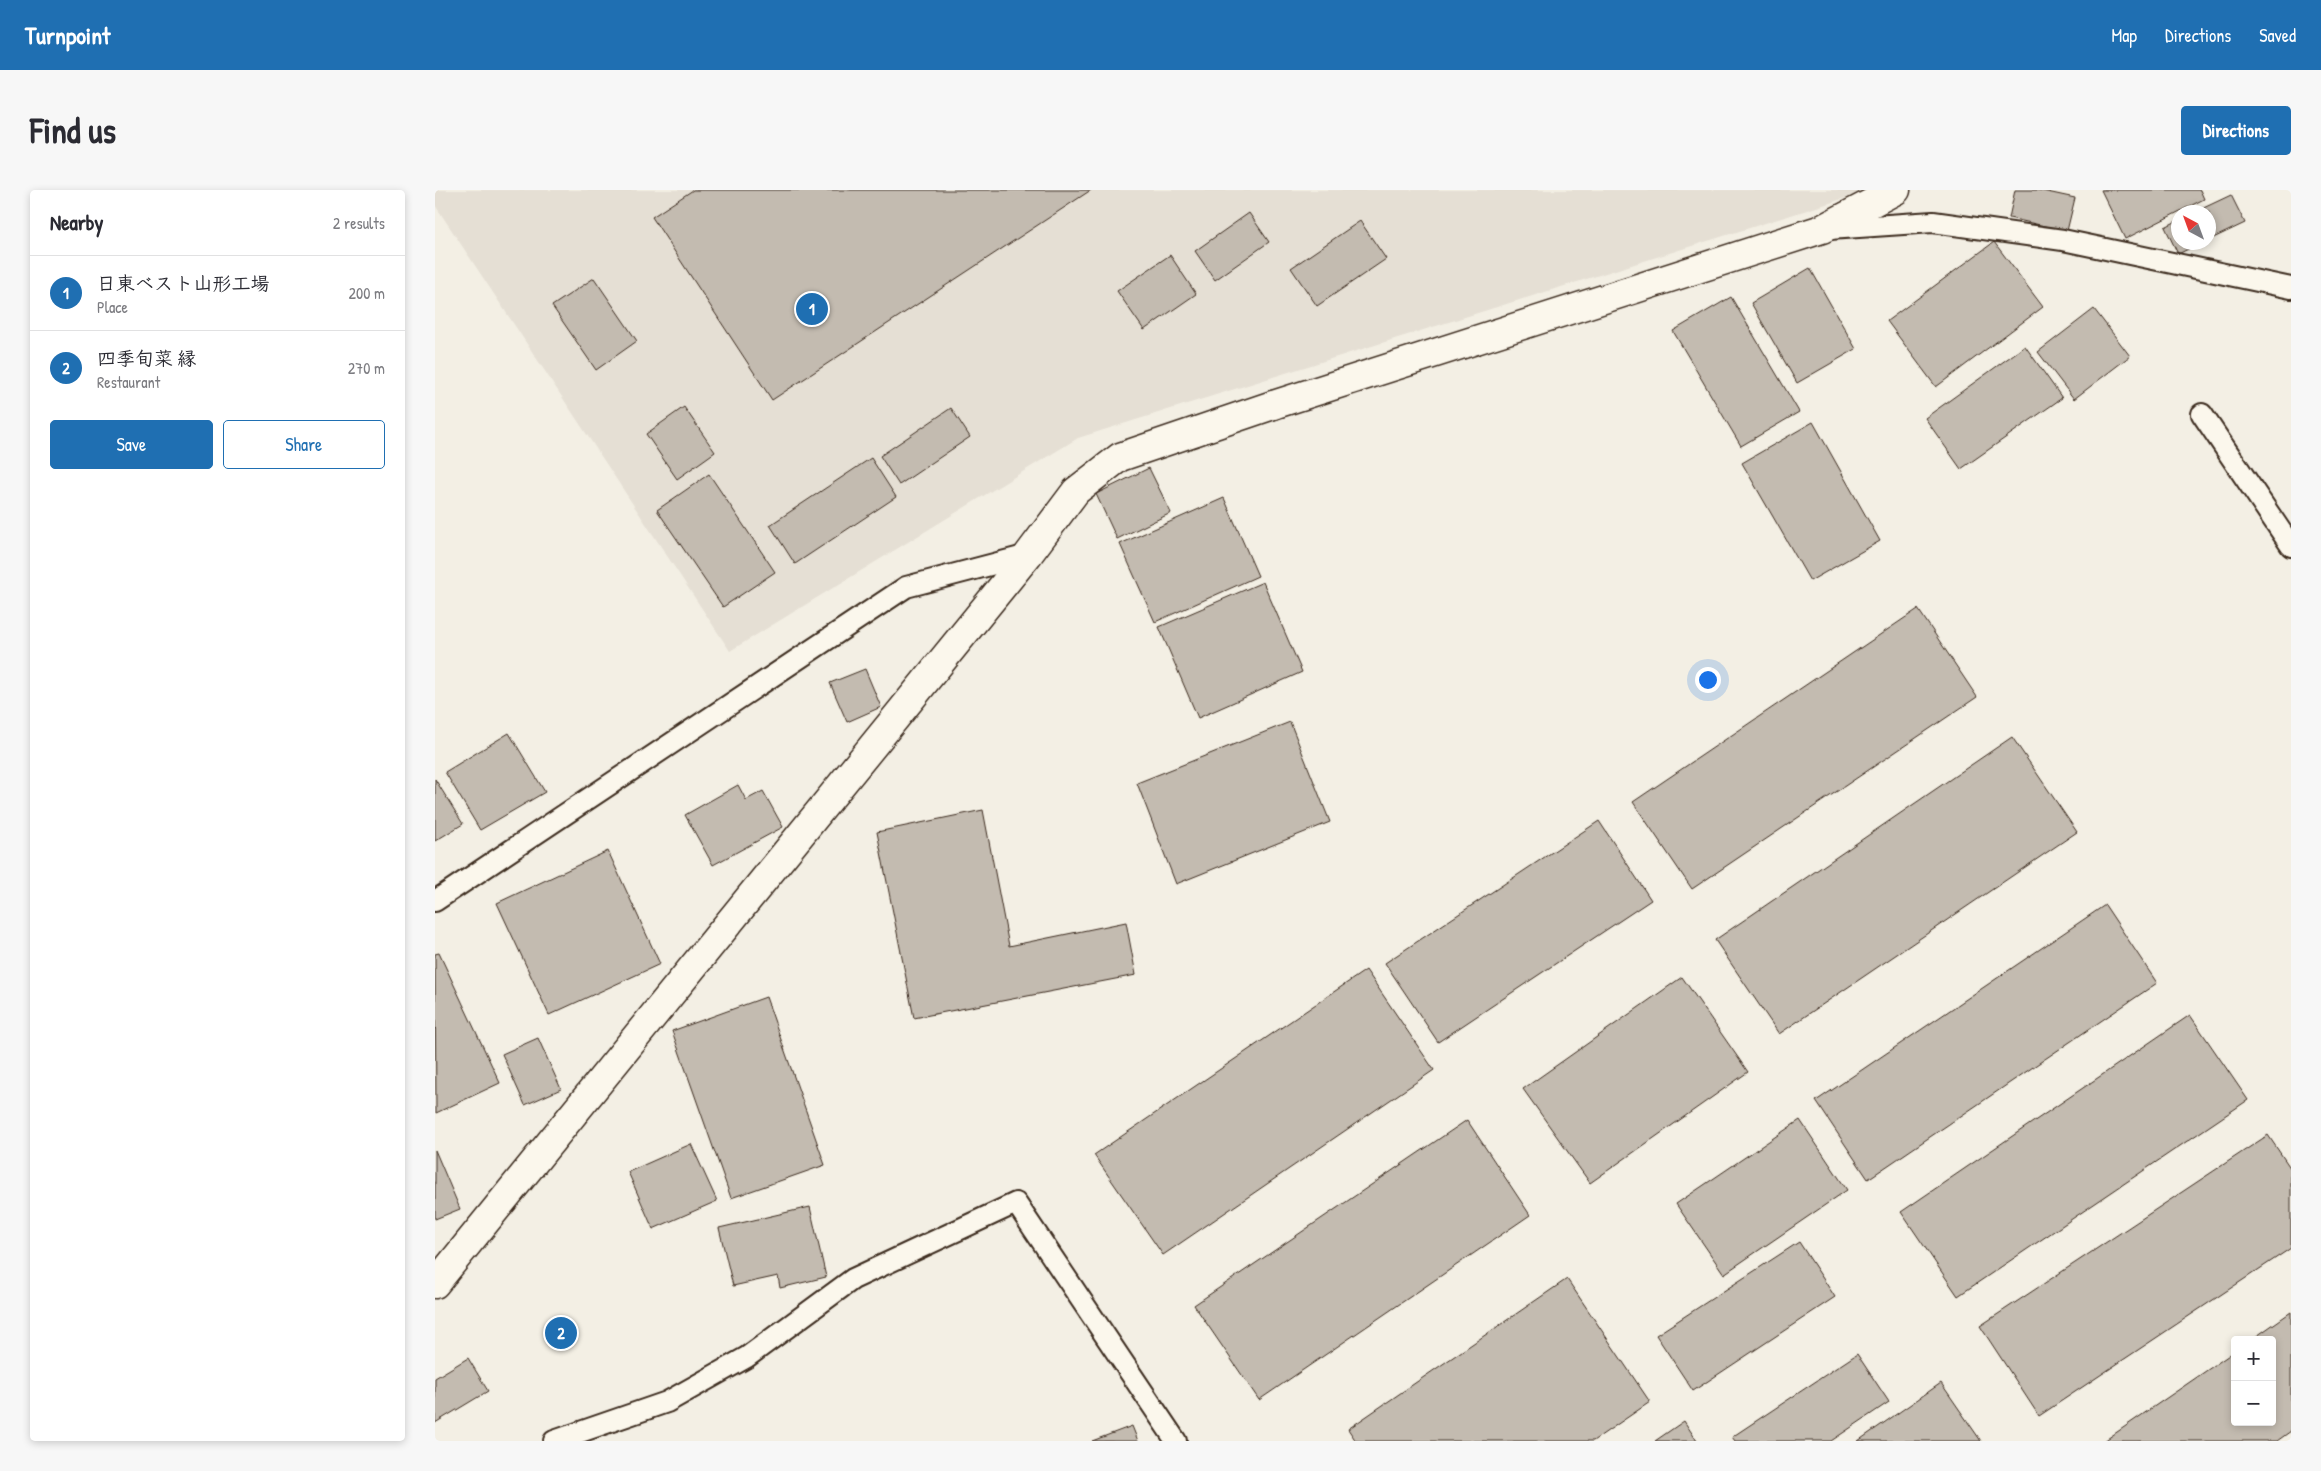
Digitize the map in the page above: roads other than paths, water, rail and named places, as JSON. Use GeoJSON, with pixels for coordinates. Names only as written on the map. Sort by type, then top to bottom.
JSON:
{"type":"FeatureCollection","features":[{"type":"Feature","properties":{"kind":"street"},"geometry":{"type":"LineString","coordinates":[[435,1284],[1028,555],[1076,491],[1120,457],[1273,405],[1822,229],[1896,190]]}},
{"type":"Feature","properties":{"kind":"lane"},"geometry":{"type":"LineString","coordinates":[[1822,229],[1933,222],[2063,240],[2291,288]]}},
{"type":"Feature","properties":{"kind":"lane"},"geometry":{"type":"LineString","coordinates":[[2202,414],[2291,546]]}},
{"type":"Feature","properties":{"kind":"lane"},"geometry":{"type":"LineString","coordinates":[[435,901],[906,587],[1028,555]]}},
{"type":"Feature","properties":{"kind":"lane"},"geometry":{"type":"LineString","coordinates":[[554,1441],[667,1402],[747,1357],[853,1279],[1017,1203],[1176,1441]]}},
{"type":"Feature","properties":{"kind":"place","name":"日東ベスト山形工場"},"geometry":{"type":"Point","coordinates":[812,309]}},
{"type":"Feature","properties":{"kind":"place","name":"四季旬菜 縁"},"geometry":{"type":"Point","coordinates":[561,1333]}}]}
